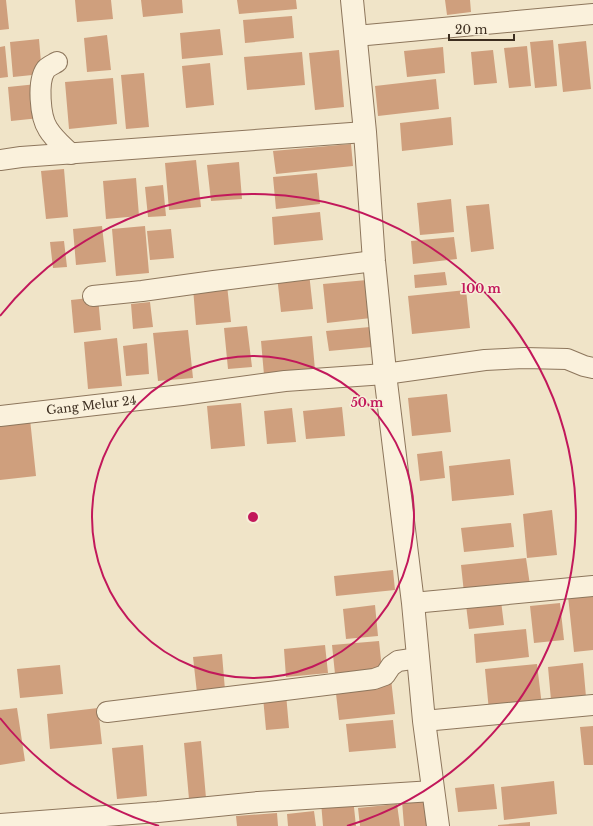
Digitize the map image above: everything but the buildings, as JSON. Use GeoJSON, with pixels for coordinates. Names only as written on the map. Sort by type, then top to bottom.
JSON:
{"type":"FeatureCollection","features":[{"type":"Feature","properties":{"kind":"street"},"geometry":{"type":"LineString","coordinates":[[352,0],[365,132],[374,261],[385,374],[413,603],[424,721],[438,826]]}},
{"type":"Feature","properties":{"kind":"street"},"geometry":{"type":"LineString","coordinates":[[356,36],[593,14]]}},
{"type":"Feature","properties":{"kind":"street"},"geometry":{"type":"LineString","coordinates":[[57,62],[47,68],[43,76],[41,104],[43,118],[48,129],[65,148]]}},
{"type":"Feature","properties":{"kind":"street"},"geometry":{"type":"LineString","coordinates":[[0,160],[65,148],[365,132]]}},
{"type":"Feature","properties":{"kind":"street"},"geometry":{"type":"LineString","coordinates":[[93,296],[374,261]]}},
{"type":"Feature","properties":{"kind":"street","name":"Gang Melur 24"},"geometry":{"type":"LineString","coordinates":[[0,416],[182,395],[285,381],[385,374],[486,360],[524,358],[567,359],[593,368]]}},
{"type":"Feature","properties":{"kind":"street"},"geometry":{"type":"LineString","coordinates":[[413,603],[593,586]]}},
{"type":"Feature","properties":{"kind":"street"},"geometry":{"type":"LineString","coordinates":[[107,712],[374,680],[385,675],[391,666],[398,662],[418,658]]}},
{"type":"Feature","properties":{"kind":"street"},"geometry":{"type":"LineString","coordinates":[[424,721],[593,705]]}},
{"type":"Feature","properties":{"kind":"street"},"geometry":{"type":"LineString","coordinates":[[0,824],[158,812],[258,802],[433,791]]}}]}
